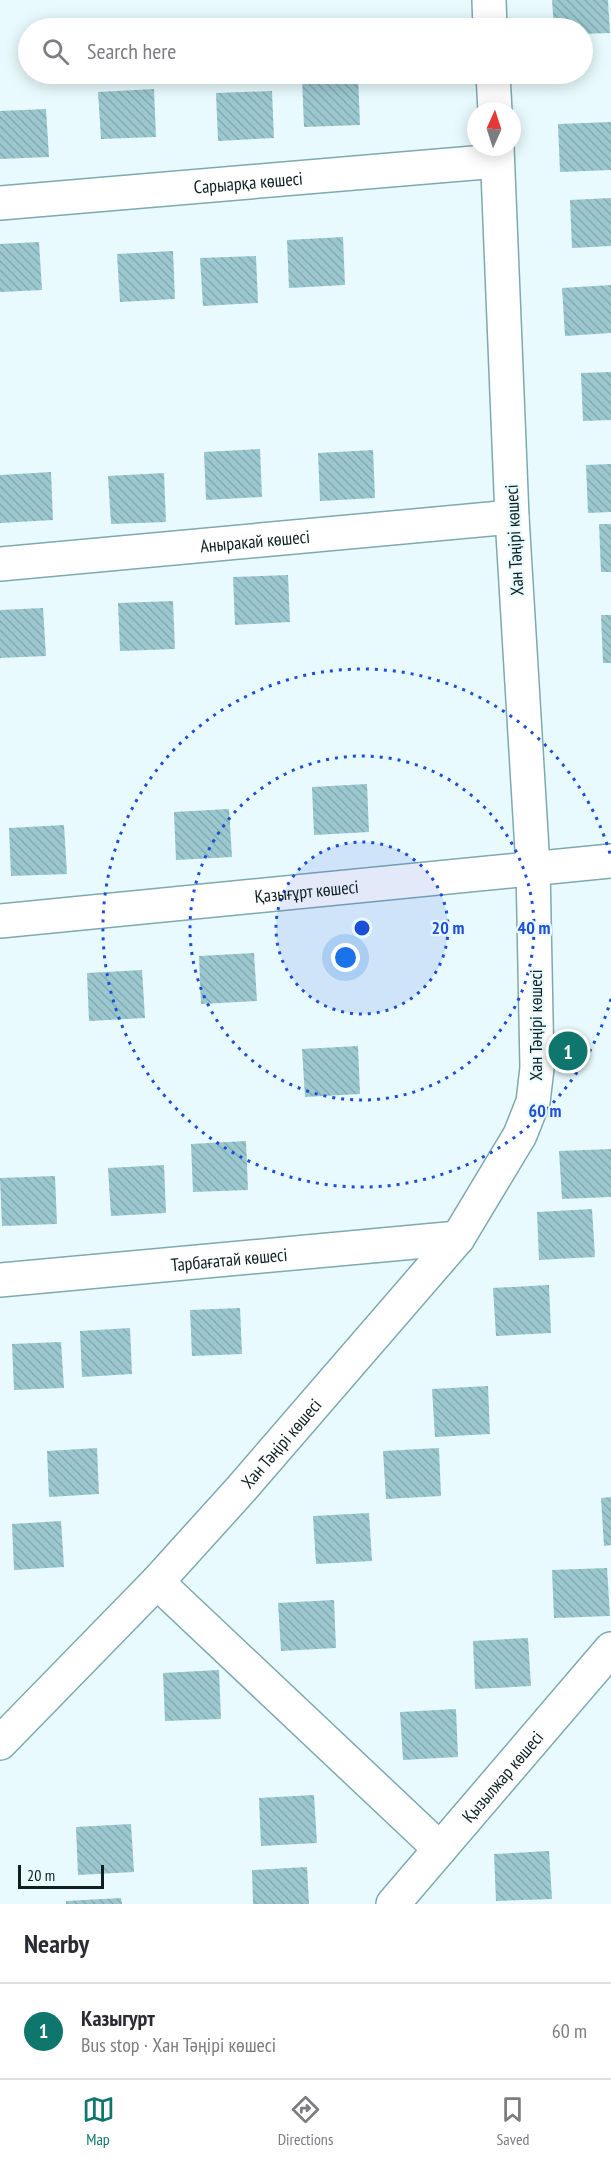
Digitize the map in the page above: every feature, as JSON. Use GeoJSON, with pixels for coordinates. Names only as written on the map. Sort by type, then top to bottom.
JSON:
{"type":"FeatureCollection","features":[{"type":"Feature","properties":{"kind":"street"},"geometry":{"type":"LineString","coordinates":[[489,0],[490,18]]}},
{"type":"Feature","properties":{"kind":"street"},"geometry":{"type":"LineString","coordinates":[[494,84],[495,102]]}},
{"type":"Feature","properties":{"kind":"street","name":"Сарыарқа көшесі"},"geometry":{"type":"LineString","coordinates":[[0,203],[477,156]]}},
{"type":"Feature","properties":{"kind":"street","name":"Хан Тәңірі көшесі"},"geometry":{"type":"LineString","coordinates":[[0,1743],[157,1582],[242,1488],[458,1238],[520,1135],[533,1102],[537,1068],[533,867],[512,517],[497,156]]}},
{"type":"Feature","properties":{"kind":"street","name":"Аныракай көшесі"},"geometry":{"type":"LineString","coordinates":[[0,564],[512,517]]}},
{"type":"Feature","properties":{"kind":"street","name":"Қазығұрт көшесі"},"geometry":{"type":"LineString","coordinates":[[0,921],[611,861]]}},
{"type":"Feature","properties":{"kind":"street","name":"Тарбағатай көшесі"},"geometry":{"type":"LineString","coordinates":[[0,1281],[458,1238]]}},
{"type":"Feature","properties":{"kind":"street"},"geometry":{"type":"LineString","coordinates":[[157,1582],[440,1849]]}},
{"type":"Feature","properties":{"kind":"street","name":"Қызылжар көшесі"},"geometry":{"type":"LineString","coordinates":[[393,1904],[611,1649]]}},
{"type":"Feature","properties":{"kind":"building"},"geometry":{"type":"Polygon","coordinates":[[[552,0],[608,0],[610,33],[593,34],[593,18],[553,18],[552,0]]]}},
{"type":"Feature","properties":{"kind":"building"},"geometry":{"type":"Polygon","coordinates":[[[302,84],[358,84],[360,125],[304,127],[302,84]]]}},
{"type":"Feature","properties":{"kind":"building"},"geometry":{"type":"Polygon","coordinates":[[[154,89],[156,137],[101,139],[98,92],[154,89]]]}},
{"type":"Feature","properties":{"kind":"building"},"geometry":{"type":"Polygon","coordinates":[[[272,91],[274,138],[218,141],[216,93],[272,91]]]}},
{"type":"Feature","properties":{"kind":"building"},"geometry":{"type":"Polygon","coordinates":[[[46,109],[49,157],[0,159],[0,111],[46,109]]]}},
{"type":"Feature","properties":{"kind":"building"},"geometry":{"type":"Polygon","coordinates":[[[611,122],[611,170],[560,172],[558,124],[611,122]]]}},
{"type":"Feature","properties":{"kind":"building"},"geometry":{"type":"Polygon","coordinates":[[[611,198],[611,246],[572,248],[570,200],[611,198]]]}},
{"type":"Feature","properties":{"kind":"building"},"geometry":{"type":"Polygon","coordinates":[[[343,237],[345,285],[289,288],[287,240],[343,237]]]}},
{"type":"Feature","properties":{"kind":"building"},"geometry":{"type":"Polygon","coordinates":[[[39,242],[42,290],[0,292],[0,244],[39,242]]]}},
{"type":"Feature","properties":{"kind":"building"},"geometry":{"type":"Polygon","coordinates":[[[173,251],[175,299],[120,302],[117,254],[173,251]]]}},
{"type":"Feature","properties":{"kind":"building"},"geometry":{"type":"Polygon","coordinates":[[[256,256],[258,303],[203,306],[200,258],[256,256]]]}},
{"type":"Feature","properties":{"kind":"building"},"geometry":{"type":"Polygon","coordinates":[[[611,285],[611,333],[565,336],[562,288],[611,285]]]}},
{"type":"Feature","properties":{"kind":"building"},"geometry":{"type":"Polygon","coordinates":[[[611,372],[611,420],[583,421],[581,373],[611,372]]]}},
{"type":"Feature","properties":{"kind":"building"},"geometry":{"type":"Polygon","coordinates":[[[260,449],[262,497],[206,500],[204,452],[260,449]]]}},
{"type":"Feature","properties":{"kind":"building"},"geometry":{"type":"Polygon","coordinates":[[[373,450],[375,498],[320,501],[318,453],[373,450]]]}},
{"type":"Feature","properties":{"kind":"building"},"geometry":{"type":"Polygon","coordinates":[[[611,464],[611,512],[588,513],[586,465],[611,464]]]}},
{"type":"Feature","properties":{"kind":"building"},"geometry":{"type":"Polygon","coordinates":[[[51,472],[53,520],[0,523],[0,475],[51,472]]]}},
{"type":"Feature","properties":{"kind":"building"},"geometry":{"type":"Polygon","coordinates":[[[164,473],[166,522],[111,524],[108,476],[164,473]]]}},
{"type":"Feature","properties":{"kind":"building"},"geometry":{"type":"Polygon","coordinates":[[[599,524],[611,524],[611,572],[601,572],[599,524]]]}},
{"type":"Feature","properties":{"kind":"building"},"geometry":{"type":"Polygon","coordinates":[[[288,575],[290,622],[235,625],[233,577],[288,575]]]}},
{"type":"Feature","properties":{"kind":"building"},"geometry":{"type":"Polygon","coordinates":[[[173,601],[175,649],[120,651],[118,603],[173,601]]]}},
{"type":"Feature","properties":{"kind":"building"},"geometry":{"type":"Polygon","coordinates":[[[43,608],[46,656],[0,658],[0,610],[43,608]]]}},
{"type":"Feature","properties":{"kind":"building"},"geometry":{"type":"Polygon","coordinates":[[[601,615],[611,615],[611,663],[603,663],[601,615]]]}},
{"type":"Feature","properties":{"kind":"building"},"geometry":{"type":"Polygon","coordinates":[[[367,784],[369,832],[314,835],[312,787],[367,784]]]}},
{"type":"Feature","properties":{"kind":"building"},"geometry":{"type":"Polygon","coordinates":[[[229,809],[232,857],[176,860],[174,812],[229,809]]]}},
{"type":"Feature","properties":{"kind":"building"},"geometry":{"type":"Polygon","coordinates":[[[64,825],[67,874],[11,876],[9,828],[64,825]]]}},
{"type":"Feature","properties":{"kind":"building"},"geometry":{"type":"Polygon","coordinates":[[[254,953],[257,1001],[201,1004],[199,956],[254,953]]]}},
{"type":"Feature","properties":{"kind":"building"},"geometry":{"type":"Polygon","coordinates":[[[142,970],[145,1018],[89,1021],[87,973],[142,970]]]}},
{"type":"Feature","properties":{"kind":"building"},"geometry":{"type":"Polygon","coordinates":[[[358,1046],[360,1094],[305,1097],[302,1049],[358,1046]]]}},
{"type":"Feature","properties":{"kind":"building"},"geometry":{"type":"Polygon","coordinates":[[[246,1141],[248,1190],[193,1192],[191,1144],[246,1141]]]}},
{"type":"Feature","properties":{"kind":"building"},"geometry":{"type":"Polygon","coordinates":[[[611,1149],[611,1197],[562,1199],[559,1151],[611,1149]]]}},
{"type":"Feature","properties":{"kind":"building"},"geometry":{"type":"Polygon","coordinates":[[[164,1165],[166,1213],[111,1216],[108,1168],[164,1165]]]}},
{"type":"Feature","properties":{"kind":"building"},"geometry":{"type":"Polygon","coordinates":[[[55,1176],[57,1224],[2,1226],[0,1178],[55,1176]]]}},
{"type":"Feature","properties":{"kind":"building"},"geometry":{"type":"Polygon","coordinates":[[[592,1209],[595,1257],[539,1260],[537,1212],[592,1209]]]}},
{"type":"Feature","properties":{"kind":"building"},"geometry":{"type":"Polygon","coordinates":[[[549,1285],[551,1333],[496,1336],[493,1288],[549,1285]]]}},
{"type":"Feature","properties":{"kind":"building"},"geometry":{"type":"Polygon","coordinates":[[[240,1308],[242,1354],[192,1356],[190,1310],[240,1308]]]}},
{"type":"Feature","properties":{"kind":"building"},"geometry":{"type":"Polygon","coordinates":[[[130,1328],[132,1374],[82,1377],[80,1331],[130,1328]]]}},
{"type":"Feature","properties":{"kind":"building"},"geometry":{"type":"Polygon","coordinates":[[[61,1342],[64,1388],[14,1390],[12,1344],[61,1342]]]}},
{"type":"Feature","properties":{"kind":"building"},"geometry":{"type":"Polygon","coordinates":[[[488,1386],[490,1434],[435,1437],[432,1389],[488,1386]]]}},
{"type":"Feature","properties":{"kind":"building"},"geometry":{"type":"Polygon","coordinates":[[[97,1448],[99,1494],[49,1497],[47,1451],[97,1448]]]}},
{"type":"Feature","properties":{"kind":"building"},"geometry":{"type":"Polygon","coordinates":[[[439,1448],[441,1496],[386,1499],[383,1451],[439,1448]]]}},
{"type":"Feature","properties":{"kind":"building"},"geometry":{"type":"Polygon","coordinates":[[[611,1497],[611,1545],[604,1546],[601,1498],[611,1497]]]}},
{"type":"Feature","properties":{"kind":"building"},"geometry":{"type":"Polygon","coordinates":[[[369,1513],[372,1561],[316,1564],[313,1516],[369,1513]]]}},
{"type":"Feature","properties":{"kind":"building"},"geometry":{"type":"Polygon","coordinates":[[[61,1521],[64,1567],[14,1570],[12,1524],[61,1521]]]}},
{"type":"Feature","properties":{"kind":"building"},"geometry":{"type":"Polygon","coordinates":[[[607,1568],[610,1616],[554,1618],[552,1570],[607,1568]]]}},
{"type":"Feature","properties":{"kind":"building"},"geometry":{"type":"Polygon","coordinates":[[[334,1600],[336,1648],[281,1651],[278,1603],[334,1600]]]}},
{"type":"Feature","properties":{"kind":"building"},"geometry":{"type":"Polygon","coordinates":[[[528,1638],[531,1686],[475,1689],[473,1641],[528,1638]]]}},
{"type":"Feature","properties":{"kind":"building"},"geometry":{"type":"Polygon","coordinates":[[[219,1670],[221,1719],[165,1721],[163,1673],[219,1670]]]}},
{"type":"Feature","properties":{"kind":"building"},"geometry":{"type":"Polygon","coordinates":[[[456,1709],[458,1757],[403,1760],[400,1712],[456,1709]]]}},
{"type":"Feature","properties":{"kind":"building"},"geometry":{"type":"Polygon","coordinates":[[[314,1795],[317,1843],[261,1846],[259,1798],[314,1795]]]}},
{"type":"Feature","properties":{"kind":"building"},"geometry":{"type":"Polygon","coordinates":[[[131,1824],[134,1872],[78,1875],[76,1827],[131,1824]]]}},
{"type":"Feature","properties":{"kind":"building"},"geometry":{"type":"Polygon","coordinates":[[[549,1851],[552,1899],[496,1901],[494,1854],[549,1851]]]}},
{"type":"Feature","properties":{"kind":"building"},"geometry":{"type":"Polygon","coordinates":[[[307,1867],[309,1904],[253,1904],[252,1870],[307,1867]]]}},
{"type":"Feature","properties":{"kind":"building"},"geometry":{"type":"Polygon","coordinates":[[[121,1898],[122,1904],[66,1904],[66,1901],[121,1898]]]}},
{"type":"Feature","properties":{"kind":"place","name":"Казыгурт"},"geometry":{"type":"Point","coordinates":[568,1051]}}]}
